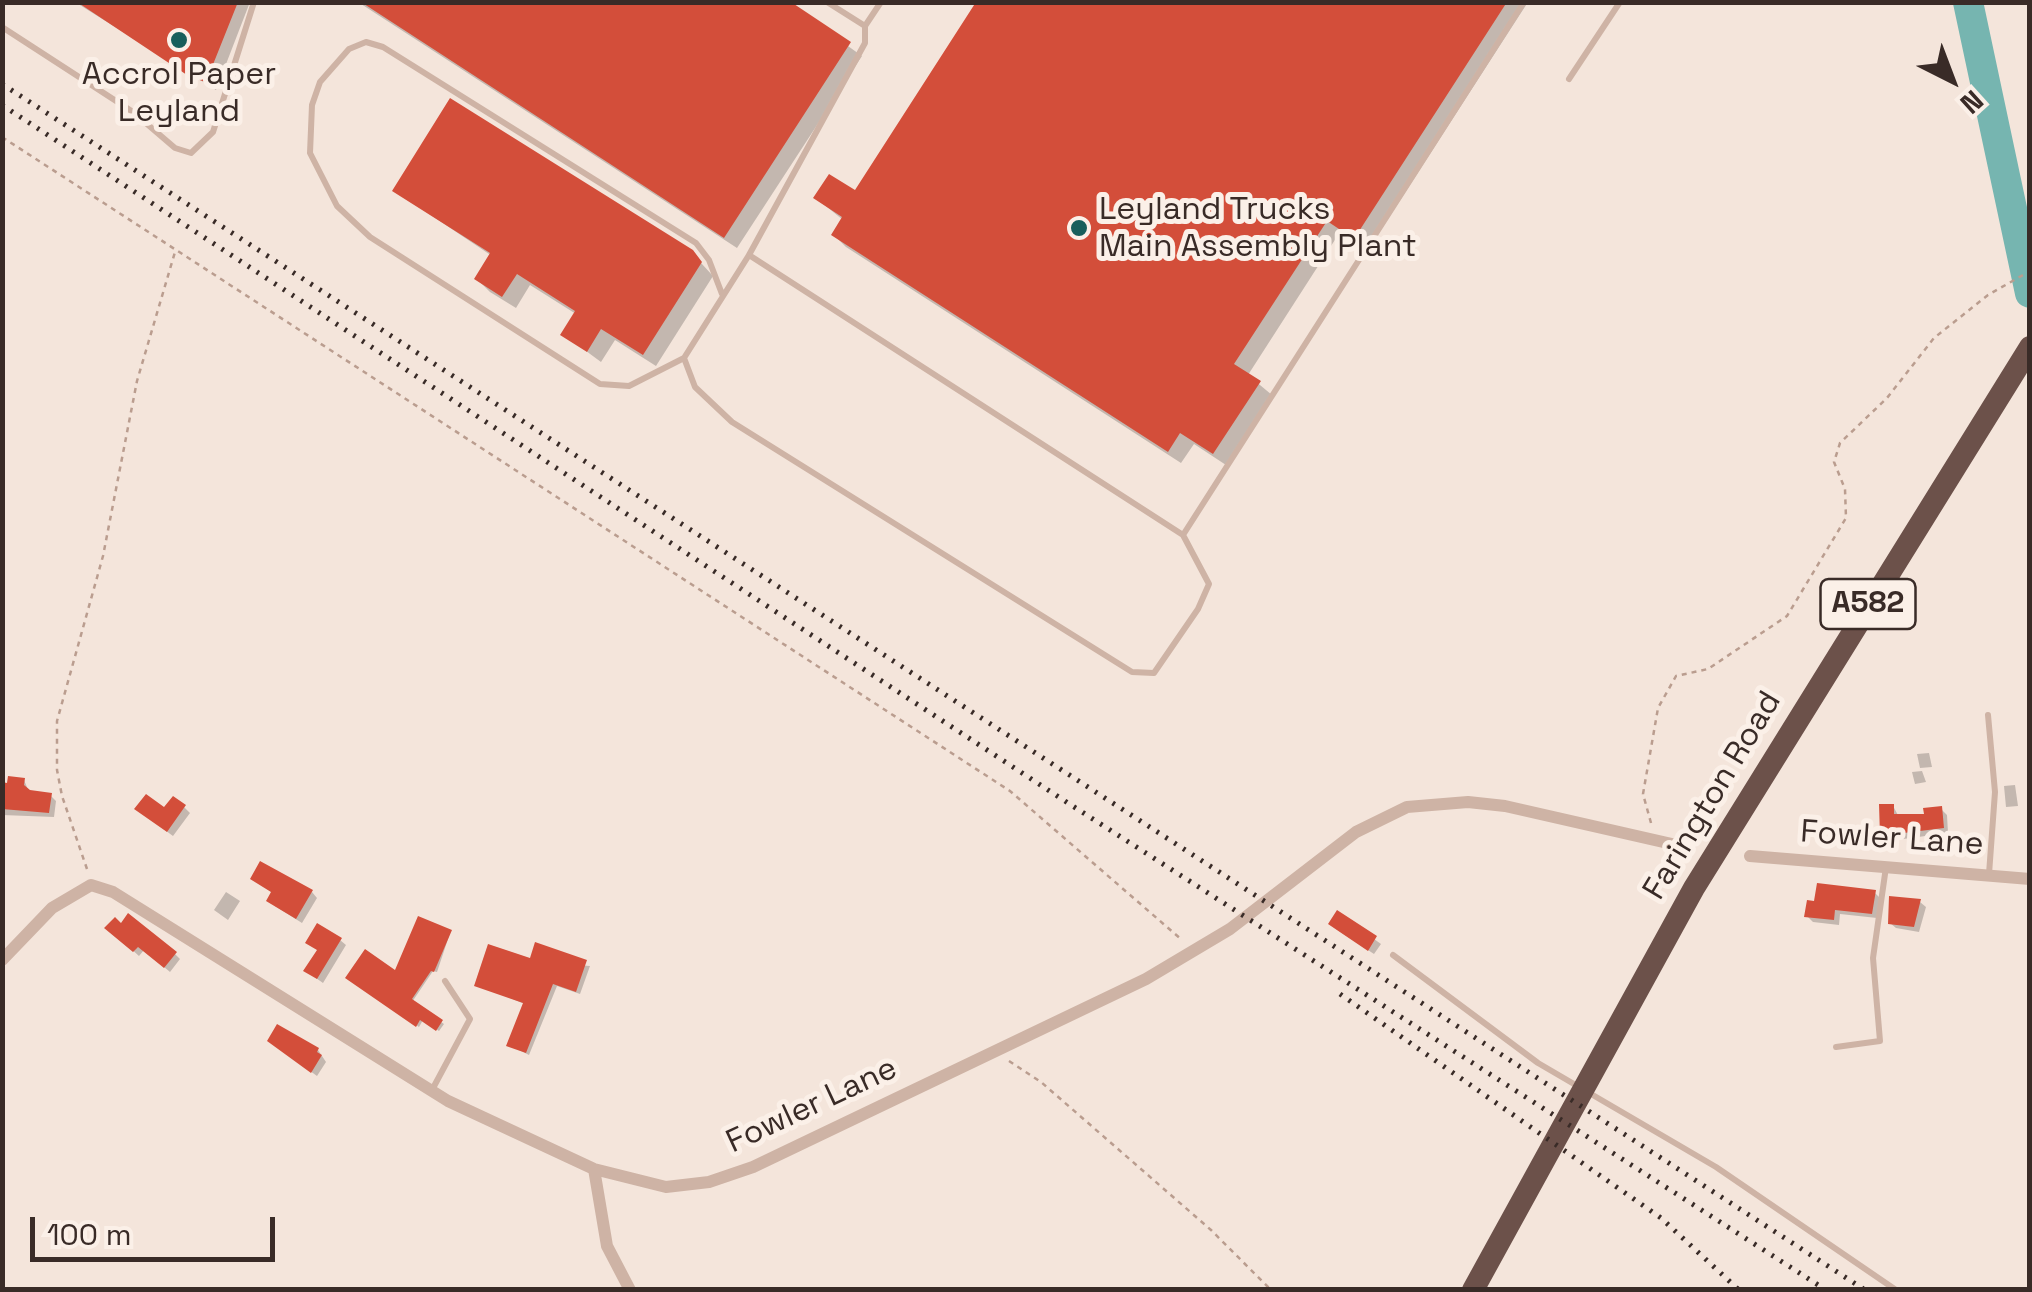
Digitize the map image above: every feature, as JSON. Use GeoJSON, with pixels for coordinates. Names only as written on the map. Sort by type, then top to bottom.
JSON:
{"type":"FeatureCollection","features":[{"type":"Feature","properties":{"kind":"highway","name":"Farington Road"},"geometry":{"type":"LineString","coordinates":[[1473,1290],[1694,888],[2030,347]]}},
{"type":"Feature","properties":{"kind":"street","name":"Fowler Lane"},"geometry":{"type":"LineString","coordinates":[[91,885],[148,912],[431,1091],[594,1170],[666,1187],[708,1182],[753,1167],[1193,952],[1230,929],[1356,832],[1407,807],[1468,802],[1505,806],[1672,844]]}},
{"type":"Feature","properties":{"kind":"street","name":"Fowler Lane"},"geometry":{"type":"LineString","coordinates":[[1750,856],[2030,879]]}},
{"type":"Feature","properties":{"kind":"street"},"geometry":{"type":"LineString","coordinates":[[2,960],[52,908],[91,885]]}},
{"type":"Feature","properties":{"kind":"street"},"geometry":{"type":"LineString","coordinates":[[594,1170],[606,1246],[630,1290]]}},
{"type":"Feature","properties":{"kind":"lane"},"geometry":{"type":"LineString","coordinates":[[2,27],[133,112],[175,148],[191,153],[213,132],[254,2]]}},
{"type":"Feature","properties":{"kind":"lane"},"geometry":{"type":"LineString","coordinates":[[828,2],[865,26]]}},
{"type":"Feature","properties":{"kind":"lane"},"geometry":{"type":"LineString","coordinates":[[722,294],[710,260],[696,243],[383,47],[366,42],[349,49],[320,82],[312,106],[310,153],[337,206],[370,237],[600,384],[629,386],[684,358],[749,255],[865,43],[865,26],[881,2]]}},
{"type":"Feature","properties":{"kind":"lane"},"geometry":{"type":"LineString","coordinates":[[1183,535],[1524,2]]}},
{"type":"Feature","properties":{"kind":"lane"},"geometry":{"type":"LineString","coordinates":[[1569,79],[1620,2]]}},
{"type":"Feature","properties":{"kind":"lane"},"geometry":{"type":"LineString","coordinates":[[684,358],[686,374],[694,387],[732,422],[1132,672],[1154,673],[1198,609],[1209,584],[1183,535],[749,255]]}},
{"type":"Feature","properties":{"kind":"lane"},"geometry":{"type":"LineString","coordinates":[[1988,714],[1996,792],[1989,874]]}},
{"type":"Feature","properties":{"kind":"lane"},"geometry":{"type":"LineString","coordinates":[[1836,1047],[1880,1041],[1873,958],[1886,866]]}},
{"type":"Feature","properties":{"kind":"lane"},"geometry":{"type":"LineString","coordinates":[[1393,955],[1538,1062],[1716,1167],[1896,1290]]}},
{"type":"Feature","properties":{"kind":"lane"},"geometry":{"type":"LineString","coordinates":[[431,1091],[470,1019],[446,981]]}},
{"type":"Feature","properties":{"kind":"path"},"geometry":{"type":"LineString","coordinates":[[2,137],[1010,791],[1158,916],[1193,952]]}},
{"type":"Feature","properties":{"kind":"path"},"geometry":{"type":"LineString","coordinates":[[91,885],[62,796],[57,721],[103,556],[136,382],[176,251]]}},
{"type":"Feature","properties":{"kind":"path"},"geometry":{"type":"LineString","coordinates":[[1657,839],[1643,794],[1658,708],[1676,676],[1708,669],[1787,616],[1846,518],[1845,489],[1834,462],[1840,443],[1887,398],[1934,338],[1993,292],[2030,270]]}},
{"type":"Feature","properties":{"kind":"path"},"geometry":{"type":"LineString","coordinates":[[995,1051],[1041,1082],[1211,1230],[1272,1290]]}},
{"type":"Feature","properties":{"kind":"building","name":"Accrol Paper Leyland"},"geometry":{"type":"Polygon","coordinates":[[[77,2],[238,2],[206,82],[190,77],[77,2]]]}},
{"type":"Feature","properties":{"kind":"building"},"geometry":{"type":"Polygon","coordinates":[[[361,2],[791,2],[851,42],[724,238],[361,2]]]}},
{"type":"Feature","properties":{"kind":"building","name":"Leyland Trucks Main Assembly Plant"},"geometry":{"type":"Polygon","coordinates":[[[976,2],[1507,2],[1354,239],[1327,221],[1234,364],[1261,381],[1213,454],[1180,433],[1168,452],[831,235],[842,217],[813,198],[829,174],[855,190],[976,2]]]}},
{"type":"Feature","properties":{"kind":"building"},"geometry":{"type":"Polygon","coordinates":[[[450,98],[693,250],[702,262],[643,355],[601,329],[587,352],[560,335],[575,311],[517,274],[502,297],[474,279],[490,253],[392,191],[450,98]]]}},
{"type":"Feature","properties":{"kind":"building"},"geometry":{"type":"Polygon","coordinates":[[[8,776],[25,778],[24,785],[30,790],[52,793],[49,813],[2,809],[2,782],[7,783],[8,776]]]}},
{"type":"Feature","properties":{"kind":"building"},"geometry":{"type":"Polygon","coordinates":[[[146,794],[164,807],[173,796],[186,805],[167,832],[134,809],[146,794]]]}},
{"type":"Feature","properties":{"kind":"building"},"geometry":{"type":"Polygon","coordinates":[[[1879,804],[1894,804],[1894,814],[1924,814],[1923,808],[1942,806],[1944,828],[1880,836],[1879,804]]]}},
{"type":"Feature","properties":{"kind":"building"},"geometry":{"type":"Polygon","coordinates":[[[260,861],[313,890],[296,919],[266,901],[271,892],[250,879],[260,861]]]}},
{"type":"Feature","properties":{"kind":"building"},"geometry":{"type":"Polygon","coordinates":[[[1817,883],[1876,890],[1872,914],[1835,910],[1834,920],[1804,917],[1807,900],[1814,901],[1817,883]]]}},
{"type":"Feature","properties":{"kind":"building"},"geometry":{"type":"Polygon","coordinates":[[[1889,896],[1921,899],[1914,927],[1888,924],[1889,896]]]}},
{"type":"Feature","properties":{"kind":"building"},"geometry":{"type":"Polygon","coordinates":[[[1337,910],[1377,936],[1368,951],[1328,924],[1337,910]]]}},
{"type":"Feature","properties":{"kind":"building"},"geometry":{"type":"Polygon","coordinates":[[[128,913],[177,952],[164,968],[138,947],[133,952],[104,928],[115,917],[121,923],[128,913]]]}},
{"type":"Feature","properties":{"kind":"building"},"geometry":{"type":"Polygon","coordinates":[[[418,916],[452,930],[434,972],[412,999],[443,1020],[436,1031],[420,1020],[416,1027],[345,978],[365,949],[395,970],[418,916]]]}},
{"type":"Feature","properties":{"kind":"building"},"geometry":{"type":"Polygon","coordinates":[[[317,923],[342,938],[317,979],[303,971],[317,950],[305,943],[317,923]]]}},
{"type":"Feature","properties":{"kind":"building"},"geometry":{"type":"Polygon","coordinates":[[[535,942],[587,960],[576,992],[553,984],[526,1053],[506,1046],[523,1003],[474,986],[488,944],[530,958],[535,942]]]}},
{"type":"Feature","properties":{"kind":"building"},"geometry":{"type":"Polygon","coordinates":[[[277,1024],[319,1048],[317,1052],[322,1055],[311,1073],[267,1041],[277,1024]]]}},
{"type":"Feature","properties":{"kind":"waterway"},"geometry":{"type":"LineString","coordinates":[[1968,2],[2030,293]]}},
{"type":"Feature","properties":{"kind":"railway"},"geometry":{"type":"LineString","coordinates":[[2,84],[1865,1290]]}},
{"type":"Feature","properties":{"kind":"railway"},"geometry":{"type":"LineString","coordinates":[[2,105],[1068,803],[1826,1290]]}},
{"type":"Feature","properties":{"kind":"railway"},"geometry":{"type":"LineString","coordinates":[[1340,994],[1661,1218],[1739,1290]]}},
{"type":"Feature","properties":{"kind":"place","name":"Accrol Paper Leyland"},"geometry":{"type":"Point","coordinates":[179,40]}},
{"type":"Feature","properties":{"kind":"place","name":"Leyland Trucks Main Assembly Plant"},"geometry":{"type":"Point","coordinates":[1079,228]}}]}
